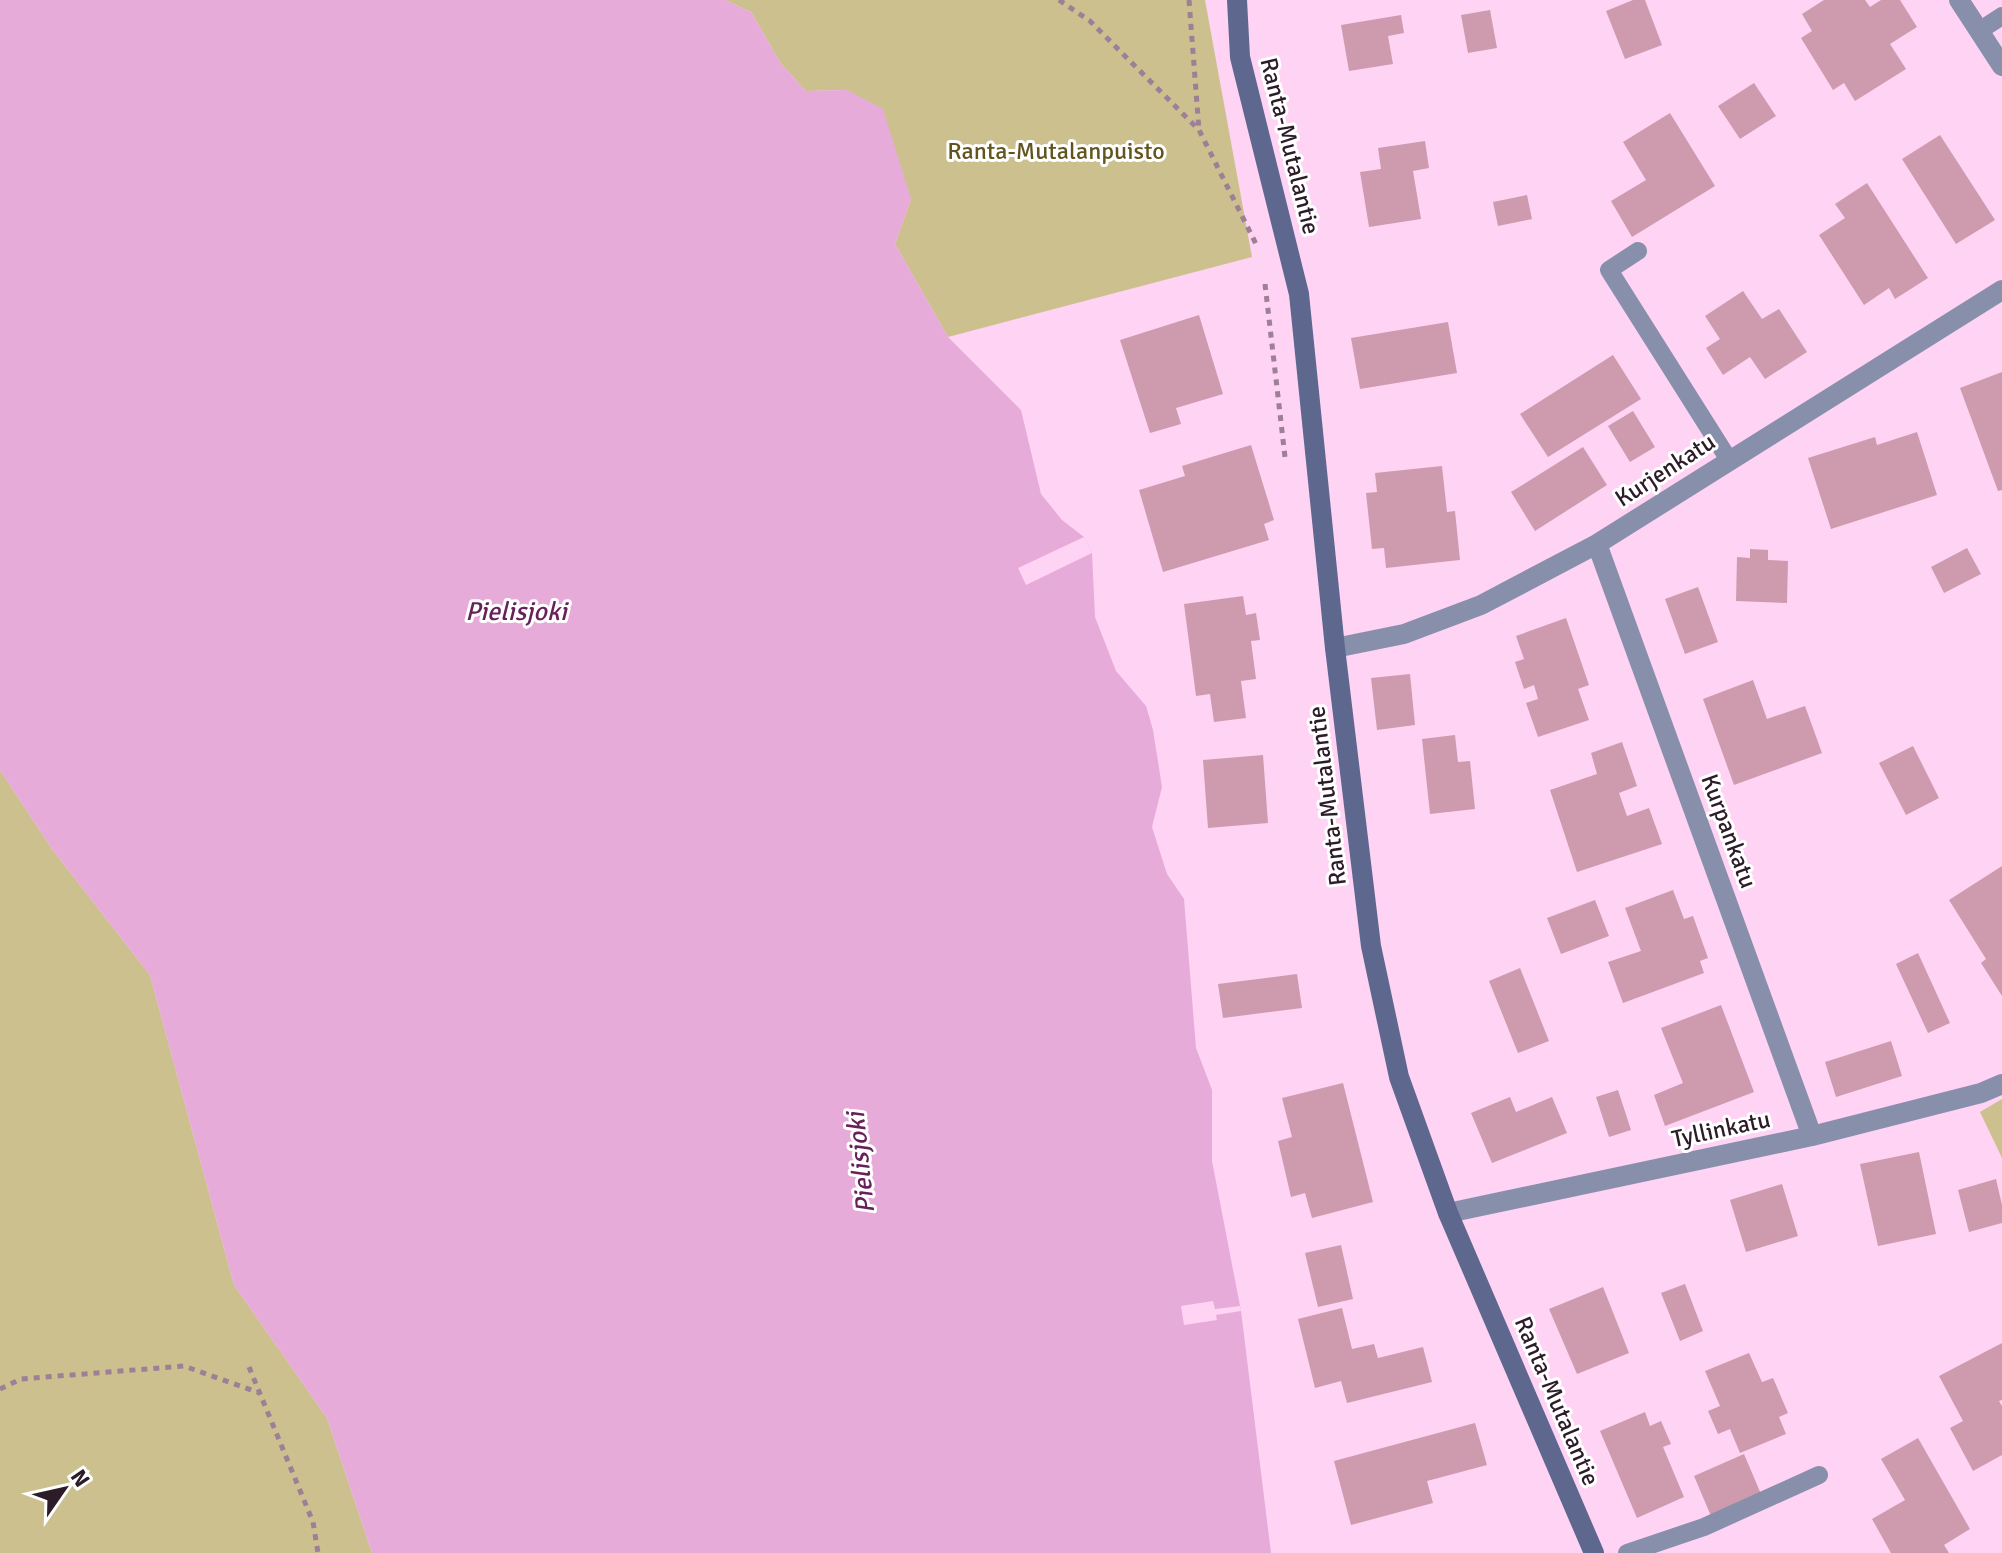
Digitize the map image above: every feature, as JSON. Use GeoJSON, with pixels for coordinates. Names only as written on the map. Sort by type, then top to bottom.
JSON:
{"type":"FeatureCollection","features":[{"type":"Feature","properties":{"kind":"street","name":"Ranta-Mutalantie"},"geometry":{"type":"LineString","coordinates":[[1237,0],[1240,57],[1299,294],[1335,648],[1371,946],[1399,1077],[1448,1213],[1594,1553]]}},
{"type":"Feature","properties":{"kind":"street"},"geometry":{"type":"LineString","coordinates":[[1959,0],[2002,66]]}},
{"type":"Feature","properties":{"kind":"street","name":"Kurjenkatu"},"geometry":{"type":"LineString","coordinates":[[1335,648],[1404,634],[1481,605],[1597,544],[2002,290]]}},
{"type":"Feature","properties":{"kind":"street","name":"Kurpankatu"},"geometry":{"type":"LineString","coordinates":[[1597,544],[1812,1136]]}},
{"type":"Feature","properties":{"kind":"street","name":"Tyllinkatu"},"geometry":{"type":"LineString","coordinates":[[1448,1213],[1812,1136],[1981,1093],[2002,1084]]}},
{"type":"Feature","properties":{"kind":"lane"},"geometry":{"type":"LineString","coordinates":[[1979,31],[2002,16]]}},
{"type":"Feature","properties":{"kind":"lane"},"geometry":{"type":"LineString","coordinates":[[1638,251],[1609,270],[1729,460]]}},
{"type":"Feature","properties":{"kind":"lane"},"geometry":{"type":"LineString","coordinates":[[1627,1553],[1704,1527],[1819,1475]]}},
{"type":"Feature","properties":{"kind":"path"},"geometry":{"type":"LineString","coordinates":[[1059,0],[1090,21],[1199,130],[1189,0]]}},
{"type":"Feature","properties":{"kind":"path"},"geometry":{"type":"LineString","coordinates":[[0,1389],[21,1379],[184,1366],[260,1393]]}},
{"type":"Feature","properties":{"kind":"path"},"geometry":{"type":"LineString","coordinates":[[249,1367],[313,1522],[318,1553]]}},
{"type":"Feature","properties":{"kind":"green space","name":"Ranta-Mutalanpuisto"},"geometry":{"type":"Polygon","coordinates":[[[725,0],[1205,0],[1252,257],[948,337],[895,244],[911,199],[847,90],[806,91],[781,64],[751,12],[725,0]]]}},
{"type":"Feature","properties":{"kind":"green space"},"geometry":{"type":"Polygon","coordinates":[[[0,770],[52,849],[150,975],[234,1285],[327,1418],[372,1553],[0,1553],[0,770]]]}},
{"type":"Feature","properties":{"kind":"green space"},"geometry":{"type":"Polygon","coordinates":[[[2002,1099],[2002,1158],[1980,1112],[2002,1099]]]}},
{"type":"Feature","properties":{"kind":"water","name":"Pielisjoki"},"geometry":{"type":"Polygon","coordinates":[[[0,0],[725,0],[751,12],[781,64],[806,91],[847,90],[883,109],[911,199],[895,244],[948,337],[1021,410],[1041,494],[1062,520],[1084,537],[1092,553],[1095,617],[1116,671],[1146,706],[1153,730],[1162,787],[1152,827],[1167,874],[1184,899],[1196,1048],[1212,1090],[1212,1161],[1241,1311],[1271,1553],[372,1553],[327,1418],[234,1285],[150,975],[52,849],[0,770],[0,0]]]}},
{"type":"Feature","properties":{"kind":"pier"},"geometry":{"type":"Polygon","coordinates":[[[1084,537],[1092,553],[1026,585],[1018,568],[1084,537]]]}},
{"type":"Feature","properties":{"kind":"pier"},"geometry":{"type":"Polygon","coordinates":[[[1213,1301],[1215,1309],[1240,1306],[1241,1311],[1216,1315],[1217,1320],[1184,1325],[1181,1306],[1213,1301]]]}},
{"type":"Feature","properties":{"kind":"building"},"geometry":{"type":"Polygon","coordinates":[[[1633,0],[1645,0],[1662,45],[1625,59],[1606,11],[1633,0]]]}},
{"type":"Feature","properties":{"kind":"building"},"geometry":{"type":"Polygon","coordinates":[[[1824,0],[1865,0],[1870,7],[1881,0],[1900,0],[1917,27],[1890,44],[1906,69],[1855,101],[1844,83],[1833,90],[1801,38],[1812,31],[1802,14],[1824,0]]]}},
{"type":"Feature","properties":{"kind":"building"},"geometry":{"type":"Polygon","coordinates":[[[1490,10],[1497,48],[1468,53],[1461,15],[1490,10]]]}},
{"type":"Feature","properties":{"kind":"building"},"geometry":{"type":"Polygon","coordinates":[[[1401,15],[1404,33],[1388,36],[1393,64],[1349,71],[1341,25],[1401,15]]]}},
{"type":"Feature","properties":{"kind":"building"},"geometry":{"type":"Polygon","coordinates":[[[1754,83],[1776,116],[1740,139],[1718,106],[1754,83]]]}},
{"type":"Feature","properties":{"kind":"building"},"geometry":{"type":"Polygon","coordinates":[[[1670,113],[1715,186],[1632,237],[1611,201],[1646,180],[1623,142],[1670,113]]]}},
{"type":"Feature","properties":{"kind":"building"},"geometry":{"type":"Polygon","coordinates":[[[1940,135],[1995,220],[1956,244],[1902,159],[1940,135]]]}},
{"type":"Feature","properties":{"kind":"building"},"geometry":{"type":"Polygon","coordinates":[[[1425,141],[1429,168],[1413,171],[1421,219],[1369,227],[1360,172],[1381,169],[1378,148],[1425,141]]]}},
{"type":"Feature","properties":{"kind":"building"},"geometry":{"type":"Polygon","coordinates":[[[1867,183],[1928,278],[1895,299],[1889,288],[1864,305],[1819,235],[1845,218],[1835,204],[1867,183]]]}},
{"type":"Feature","properties":{"kind":"building"},"geometry":{"type":"Polygon","coordinates":[[[1527,195],[1532,219],[1498,226],[1493,202],[1527,195]]]}},
{"type":"Feature","properties":{"kind":"building"},"geometry":{"type":"Polygon","coordinates":[[[1743,291],[1762,319],[1779,309],[1807,352],[1765,379],[1750,357],[1723,375],[1706,348],[1720,339],[1705,316],[1743,291]]]}},
{"type":"Feature","properties":{"kind":"building"},"geometry":{"type":"Polygon","coordinates":[[[1199,315],[1223,394],[1176,408],[1181,424],[1150,433],[1120,340],[1199,315]]]}},
{"type":"Feature","properties":{"kind":"building"},"geometry":{"type":"Polygon","coordinates":[[[1448,322],[1457,373],[1360,389],[1351,338],[1448,322]]]}},
{"type":"Feature","properties":{"kind":"building"},"geometry":{"type":"Polygon","coordinates":[[[1613,355],[1641,399],[1548,457],[1520,414],[1613,355]]]}},
{"type":"Feature","properties":{"kind":"building"},"geometry":{"type":"Polygon","coordinates":[[[2002,372],[2002,490],[1998,491],[1960,388],[2002,372]]]}},
{"type":"Feature","properties":{"kind":"building"},"geometry":{"type":"Polygon","coordinates":[[[1633,411],[1655,447],[1630,462],[1608,426],[1633,411]]]}},
{"type":"Feature","properties":{"kind":"building"},"geometry":{"type":"Polygon","coordinates":[[[1917,432],[1937,495],[1831,529],[1808,458],[1875,437],[1877,445],[1917,432]]]}},
{"type":"Feature","properties":{"kind":"building"},"geometry":{"type":"Polygon","coordinates":[[[1251,445],[1274,520],[1264,524],[1269,540],[1163,572],[1139,490],[1185,476],[1182,466],[1251,445]]]}},
{"type":"Feature","properties":{"kind":"building"},"geometry":{"type":"Polygon","coordinates":[[[1583,447],[1607,485],[1535,531],[1511,492],[1583,447]]]}},
{"type":"Feature","properties":{"kind":"building"},"geometry":{"type":"Polygon","coordinates":[[[1442,466],[1447,512],[1455,511],[1460,560],[1386,568],[1384,548],[1372,549],[1366,493],[1377,492],[1375,473],[1442,466]]]}},
{"type":"Feature","properties":{"kind":"building"},"geometry":{"type":"Polygon","coordinates":[[[1967,548],[1981,574],[1944,593],[1931,567],[1967,548]]]}},
{"type":"Feature","properties":{"kind":"building"},"geometry":{"type":"Polygon","coordinates":[[[1750,549],[1768,550],[1768,560],[1788,561],[1787,603],[1736,601],[1737,557],[1750,558],[1750,549]]]}},
{"type":"Feature","properties":{"kind":"building"},"geometry":{"type":"Polygon","coordinates":[[[1698,587],[1718,642],[1685,654],[1665,599],[1698,587]]]}},
{"type":"Feature","properties":{"kind":"building"},"geometry":{"type":"Polygon","coordinates":[[[1243,596],[1246,615],[1256,613],[1260,640],[1251,641],[1256,679],[1241,681],[1246,718],[1214,722],[1210,694],[1196,696],[1184,604],[1243,596]]]}},
{"type":"Feature","properties":{"kind":"building"},"geometry":{"type":"Polygon","coordinates":[[[1566,618],[1589,685],[1578,689],[1589,720],[1538,737],[1526,703],[1538,699],[1534,685],[1524,689],[1515,662],[1524,659],[1516,636],[1566,618]]]}},
{"type":"Feature","properties":{"kind":"building"},"geometry":{"type":"Polygon","coordinates":[[[1410,674],[1415,725],[1377,730],[1371,678],[1410,674]]]}},
{"type":"Feature","properties":{"kind":"building"},"geometry":{"type":"Polygon","coordinates":[[[1753,680],[1767,719],[1805,706],[1822,753],[1734,785],[1703,699],[1753,680]]]}},
{"type":"Feature","properties":{"kind":"building"},"geometry":{"type":"Polygon","coordinates":[[[1455,735],[1458,762],[1470,761],[1475,809],[1430,814],[1422,739],[1455,735]]]}},
{"type":"Feature","properties":{"kind":"building"},"geometry":{"type":"Polygon","coordinates":[[[1622,742],[1637,786],[1619,793],[1627,816],[1649,808],[1662,844],[1577,872],[1550,790],[1597,774],[1591,753],[1622,742]]]}},
{"type":"Feature","properties":{"kind":"building"},"geometry":{"type":"Polygon","coordinates":[[[1913,746],[1939,798],[1906,815],[1879,763],[1913,746]]]}},
{"type":"Feature","properties":{"kind":"building"},"geometry":{"type":"Polygon","coordinates":[[[1263,755],[1268,823],[1208,828],[1203,760],[1263,755]]]}},
{"type":"Feature","properties":{"kind":"building"},"geometry":{"type":"Polygon","coordinates":[[[2002,866],[2002,996],[1981,963],[1986,959],[1949,900],[2002,866]]]}},
{"type":"Feature","properties":{"kind":"building"},"geometry":{"type":"Polygon","coordinates":[[[1673,890],[1684,919],[1693,916],[1708,958],[1700,961],[1704,973],[1623,1003],[1608,962],[1641,951],[1625,908],[1673,890]]]}},
{"type":"Feature","properties":{"kind":"building"},"geometry":{"type":"Polygon","coordinates":[[[1595,900],[1609,936],[1561,954],[1547,918],[1595,900]]]}},
{"type":"Feature","properties":{"kind":"building"},"geometry":{"type":"Polygon","coordinates":[[[1918,953],[1950,1023],[1928,1033],[1896,964],[1918,953]]]}},
{"type":"Feature","properties":{"kind":"building"},"geometry":{"type":"Polygon","coordinates":[[[1520,968],[1549,1041],[1518,1053],[1489,981],[1520,968]]]}},
{"type":"Feature","properties":{"kind":"building"},"geometry":{"type":"Polygon","coordinates":[[[1297,974],[1302,1008],[1223,1018],[1218,984],[1297,974]]]}},
{"type":"Feature","properties":{"kind":"building"},"geometry":{"type":"Polygon","coordinates":[[[1721,1005],[1754,1092],[1665,1126],[1654,1095],[1683,1083],[1661,1028],[1721,1005]]]}},
{"type":"Feature","properties":{"kind":"building"},"geometry":{"type":"Polygon","coordinates":[[[1891,1041],[1902,1076],[1836,1097],[1825,1062],[1891,1041]]]}},
{"type":"Feature","properties":{"kind":"building"},"geometry":{"type":"Polygon","coordinates":[[[1343,1083],[1373,1202],[1312,1218],[1305,1193],[1291,1197],[1278,1141],[1292,1137],[1282,1098],[1343,1083]]]}},
{"type":"Feature","properties":{"kind":"building"},"geometry":{"type":"Polygon","coordinates":[[[1618,1090],[1631,1130],[1609,1137],[1596,1097],[1618,1090]]]}},
{"type":"Feature","properties":{"kind":"building"},"geometry":{"type":"Polygon","coordinates":[[[1510,1097],[1516,1112],[1552,1097],[1567,1133],[1492,1163],[1471,1113],[1510,1097]]]}},
{"type":"Feature","properties":{"kind":"building"},"geometry":{"type":"Polygon","coordinates":[[[1919,1152],[1936,1234],[1878,1246],[1860,1164],[1919,1152]]]}},
{"type":"Feature","properties":{"kind":"building"},"geometry":{"type":"Polygon","coordinates":[[[1996,1179],[2002,1205],[2002,1223],[1969,1232],[1958,1190],[1996,1179]]]}},
{"type":"Feature","properties":{"kind":"building"},"geometry":{"type":"Polygon","coordinates":[[[1782,1184],[1798,1236],[1746,1252],[1730,1200],[1782,1184]]]}},
{"type":"Feature","properties":{"kind":"building"},"geometry":{"type":"Polygon","coordinates":[[[1341,1245],[1353,1299],[1318,1307],[1305,1253],[1341,1245]]]}},
{"type":"Feature","properties":{"kind":"building"},"geometry":{"type":"Polygon","coordinates":[[[1685,1284],[1703,1331],[1680,1341],[1661,1293],[1685,1284]]]}},
{"type":"Feature","properties":{"kind":"building"},"geometry":{"type":"Polygon","coordinates":[[[1603,1287],[1629,1353],[1577,1374],[1549,1309],[1603,1287]]]}},
{"type":"Feature","properties":{"kind":"building"},"geometry":{"type":"Polygon","coordinates":[[[1342,1308],[1352,1349],[1374,1344],[1378,1358],[1423,1347],[1432,1382],[1347,1403],[1341,1381],[1315,1388],[1298,1319],[1342,1308]]]}},
{"type":"Feature","properties":{"kind":"building"},"geometry":{"type":"Polygon","coordinates":[[[2002,1343],[2002,1400],[1999,1401],[2002,1406],[2002,1455],[1973,1471],[1950,1428],[1963,1421],[1939,1376],[2002,1343]]]}},
{"type":"Feature","properties":{"kind":"building"},"geometry":{"type":"Polygon","coordinates":[[[1749,1353],[1762,1382],[1773,1378],[1788,1413],[1779,1417],[1786,1434],[1740,1453],[1730,1429],[1718,1434],[1708,1411],[1720,1406],[1705,1371],[1749,1353]]]}},
{"type":"Feature","properties":{"kind":"building"},"geometry":{"type":"Polygon","coordinates":[[[1645,1412],[1650,1426],[1661,1421],[1671,1444],[1663,1447],[1684,1497],[1637,1518],[1600,1431],[1645,1412]]]}},
{"type":"Feature","properties":{"kind":"building"},"geometry":{"type":"Polygon","coordinates":[[[1475,1423],[1487,1465],[1427,1481],[1433,1503],[1351,1525],[1334,1461],[1475,1423]]]}},
{"type":"Feature","properties":{"kind":"building"},"geometry":{"type":"Polygon","coordinates":[[[1918,1438],[1970,1529],[1944,1545],[1949,1553],[1891,1553],[1872,1519],[1905,1500],[1881,1459],[1918,1438]]]}},
{"type":"Feature","properties":{"kind":"building"},"geometry":{"type":"Polygon","coordinates":[[[1744,1454],[1761,1494],[1711,1516],[1694,1476],[1744,1454]]]}}]}
